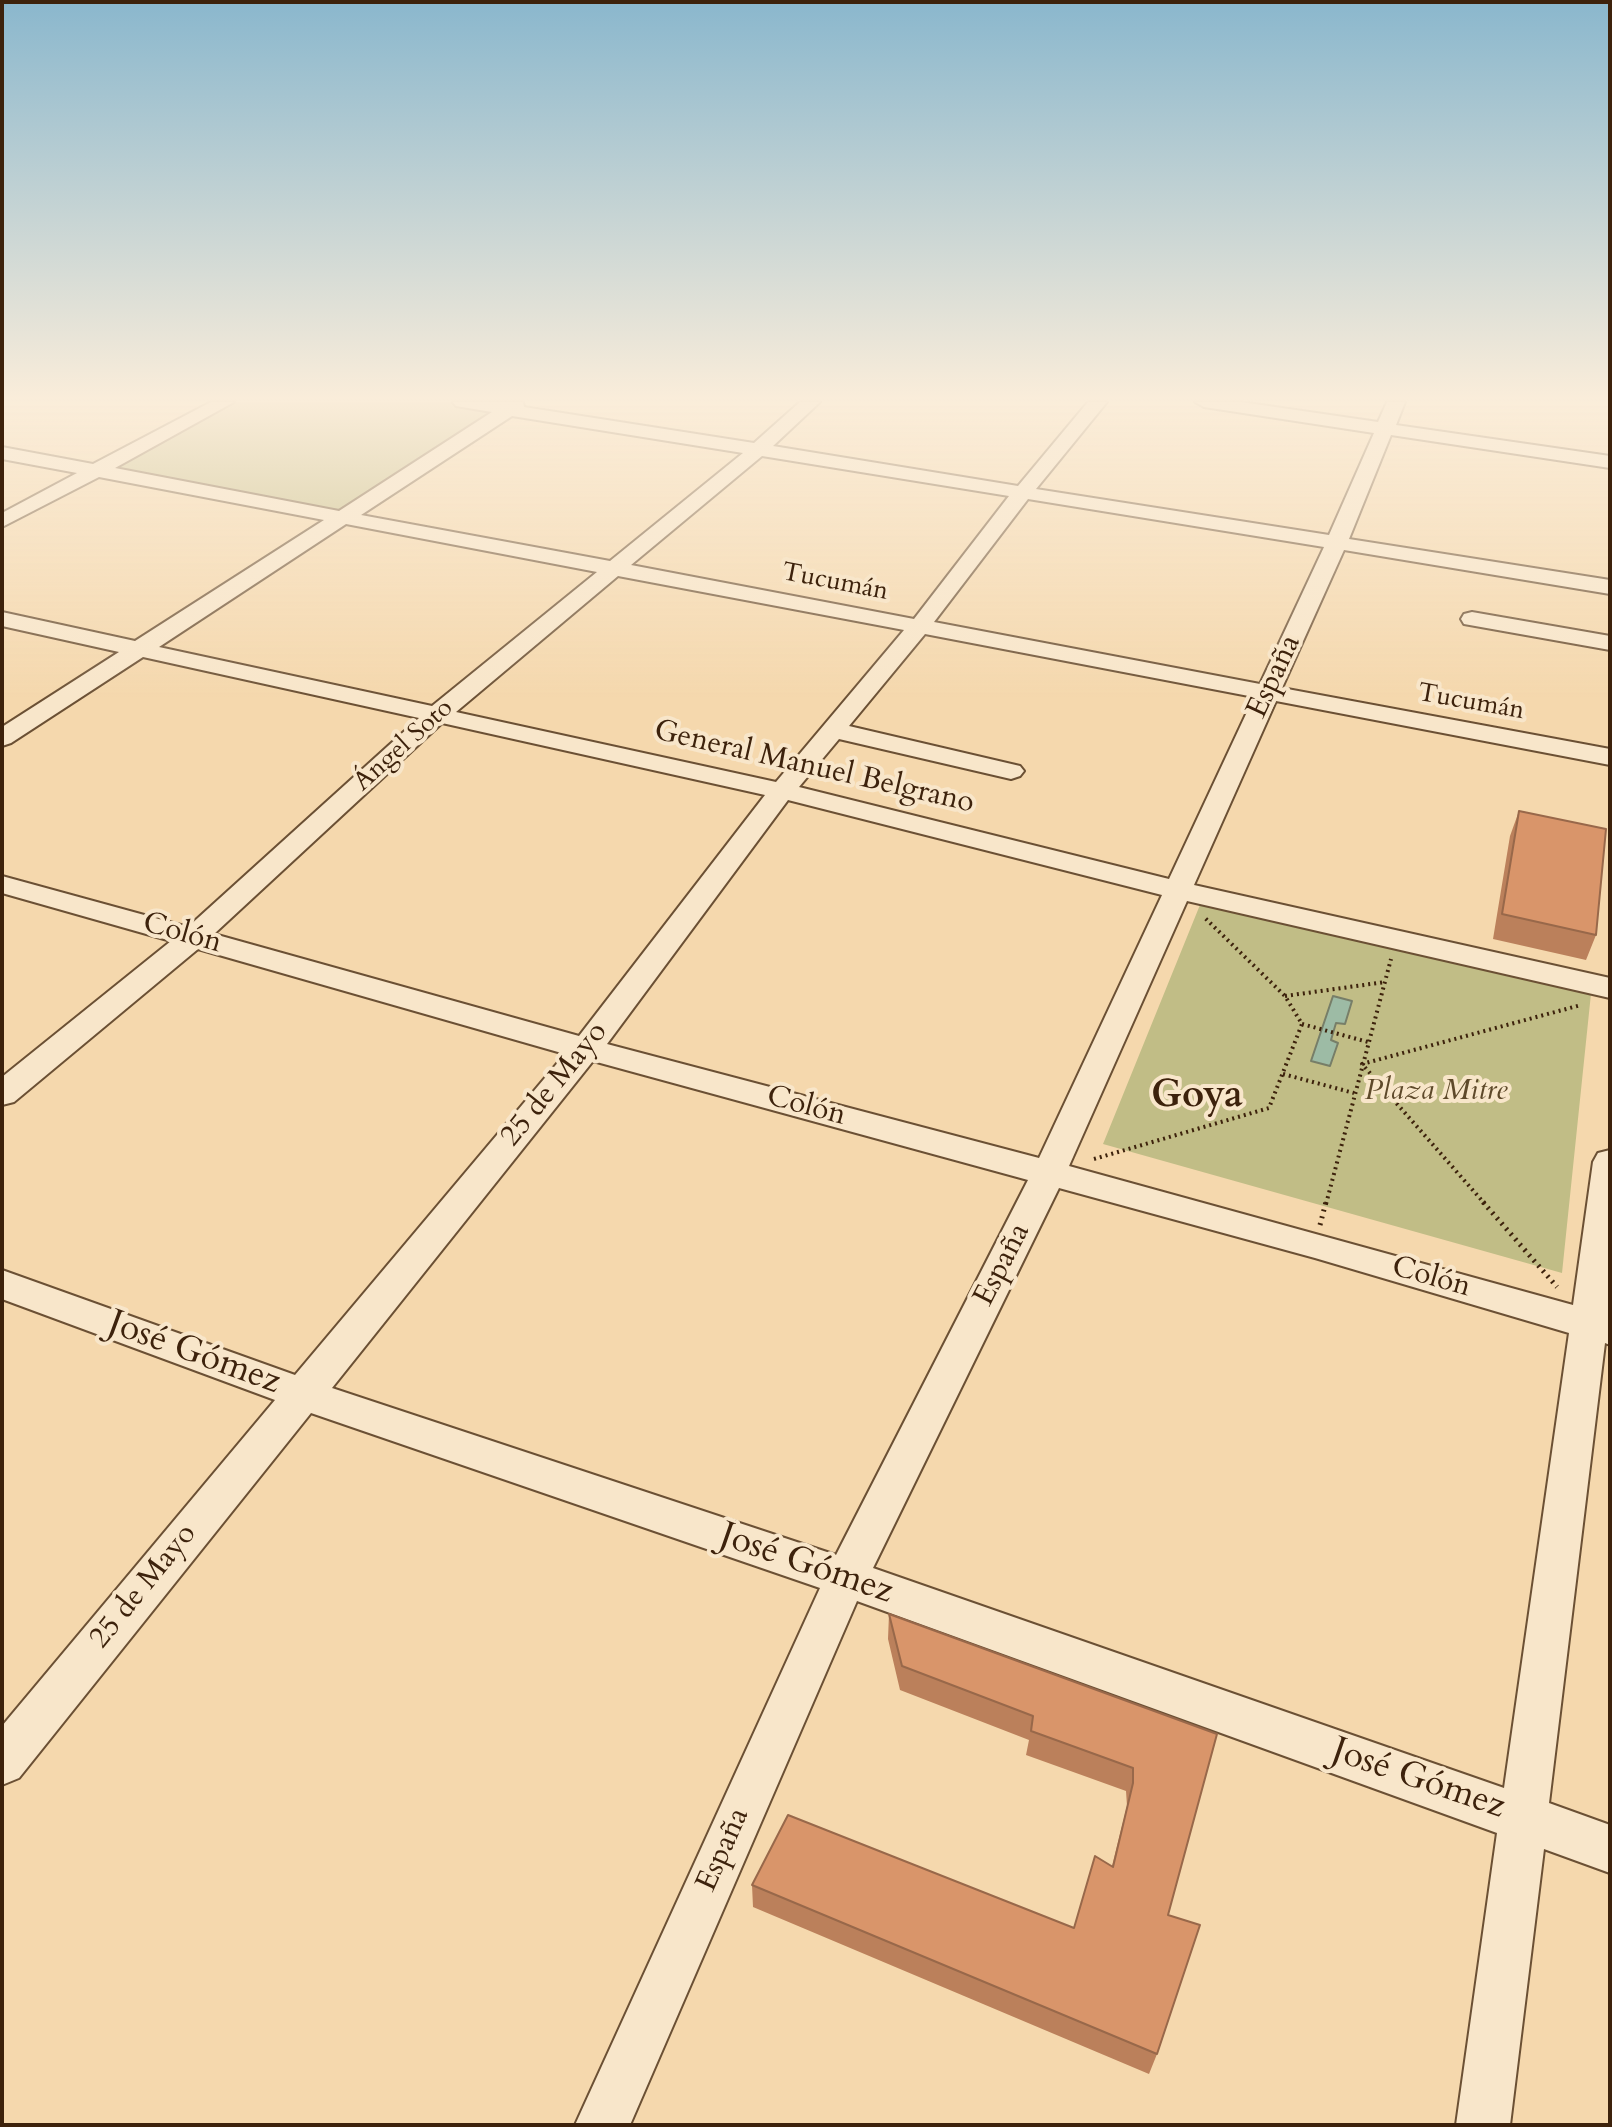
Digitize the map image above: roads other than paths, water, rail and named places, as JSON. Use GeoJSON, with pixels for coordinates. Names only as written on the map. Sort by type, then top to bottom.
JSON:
{"type":"FeatureCollection","features":[{"type":"Feature","properties":{"kind":"street"},"geometry":{"type":"LineString","coordinates":[[2,521],[40,501]]}},
{"type":"Feature","properties":{"kind":"street","name":"Tucumán"},"geometry":{"type":"LineString","coordinates":[[250,501],[1610,757]]}},
{"type":"Feature","properties":{"kind":"street"},"geometry":{"type":"LineString","coordinates":[[2,738],[370,501]]}},
{"type":"Feature","properties":{"kind":"street","name":"Ángel Soto"},"geometry":{"type":"LineString","coordinates":[[2,1094],[194,937],[438,714],[695,501]]}},
{"type":"Feature","properties":{"kind":"street","name":"25 de Mayo"},"geometry":{"type":"LineString","coordinates":[[2,1762],[586,1049],[782,791],[919,627],[1016,501]]}},
{"type":"Feature","properties":{"kind":"street"},"geometry":{"type":"LineString","coordinates":[[1073,501],[1610,587]]}},
{"type":"Feature","properties":{"kind":"street","name":"España"},"geometry":{"type":"LineString","coordinates":[[602,2125],[846,1578],[1050,1171],[1354,501]]}},
{"type":"Feature","properties":{"kind":"street","name":"General Manuel Belgrano"},"geometry":{"type":"LineString","coordinates":[[2,619],[782,791],[1603,994]]}},
{"type":"Feature","properties":{"kind":"street"},"geometry":{"type":"LineString","coordinates":[[1472,619],[1610,643]]}},
{"type":"Feature","properties":{"kind":"street"},"geometry":{"type":"LineString","coordinates":[[833,730],[1011,771]]}},
{"type":"Feature","properties":{"kind":"street","name":"Colón"},"geometry":{"type":"LineString","coordinates":[[2,884],[586,1049],[1050,1171],[1600,1328]]}},
{"type":"Feature","properties":{"kind":"street"},"geometry":{"type":"LineString","coordinates":[[1483,2125],[1524,1818],[1600,1328],[1610,1162]]}},
{"type":"Feature","properties":{"kind":"street","name":"José Gómez"},"geometry":{"type":"LineString","coordinates":[[2,1284],[302,1394],[846,1578],[1610,1849]]}},
{"type":"Feature","properties":{"kind":"district","name":"Goya"},"geometry":{"type":"Point","coordinates":[1197,1097]}},
{"type":"Feature","properties":{"kind":"park label","name":"Plaza Mitre"},"geometry":{"type":"Point","coordinates":[1436,1092]}}]}
